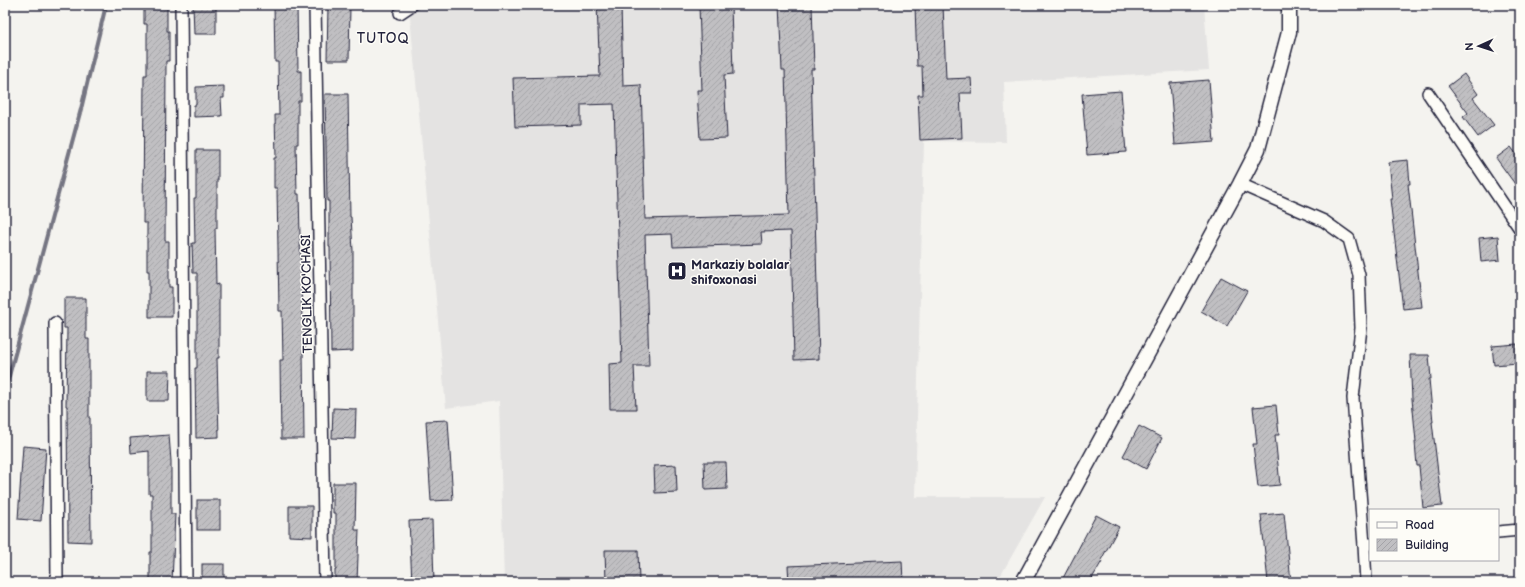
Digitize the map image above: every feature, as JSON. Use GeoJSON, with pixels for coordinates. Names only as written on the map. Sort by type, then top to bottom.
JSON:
{"type":"FeatureCollection","features":[{"type":"Feature","properties":{"kind":"street"},"geometry":{"type":"LineString","coordinates":[[181,5],[186,582]]}},
{"type":"Feature","properties":{"kind":"street","name":"TENGLIK KO'CHASI"},"geometry":{"type":"LineString","coordinates":[[315,5],[325,582]]}},
{"type":"Feature","properties":{"kind":"street"},"geometry":{"type":"LineString","coordinates":[[400,13],[412,5]]}},
{"type":"Feature","properties":{"kind":"street"},"geometry":{"type":"LineString","coordinates":[[1023,582],[1258,149],[1289,32],[1289,5]]}},
{"type":"Feature","properties":{"kind":"street"},"geometry":{"type":"LineString","coordinates":[[1428,93],[1520,229]]}},
{"type":"Feature","properties":{"kind":"street"},"geometry":{"type":"LineString","coordinates":[[1240,184],[1324,221],[1349,239],[1359,275],[1362,328],[1353,398],[1367,544],[1366,582]]}},
{"type":"Feature","properties":{"kind":"street"},"geometry":{"type":"LineString","coordinates":[[55,324],[57,582]]}},
{"type":"Feature","properties":{"kind":"street"},"geometry":{"type":"LineString","coordinates":[[1499,532],[1520,530]]}},
{"type":"Feature","properties":{"kind":"shaded area","name":"Markaziy bolalar shifoxonasi"},"geometry":{"type":"Polygon","coordinates":[[[409,5],[1204,5],[1209,70],[1004,82],[1006,142],[924,141],[915,497],[1045,497],[997,582],[504,582],[499,401],[446,408],[409,5]]]}},
{"type":"Feature","properties":{"kind":"building"},"geometry":{"type":"Polygon","coordinates":[[[144,5],[167,5],[169,61],[166,61],[165,241],[169,241],[169,287],[172,287],[172,317],[149,317],[147,223],[143,223],[144,75],[147,75],[147,24],[144,24],[144,5]]]}},
{"type":"Feature","properties":{"kind":"building"},"geometry":{"type":"Polygon","coordinates":[[[193,5],[216,5],[216,34],[194,34],[193,5]]]}},
{"type":"Feature","properties":{"kind":"building"},"geometry":{"type":"Polygon","coordinates":[[[274,5],[297,5],[298,71],[301,71],[301,101],[298,101],[298,144],[296,144],[297,194],[299,194],[302,320],[305,320],[305,350],[303,350],[304,439],[281,439],[280,360],[283,360],[282,311],[279,311],[277,188],[274,188],[274,158],[276,158],[275,115],[279,115],[278,62],[275,62],[274,5]]]}},
{"type":"Feature","properties":{"kind":"building"},"geometry":{"type":"Polygon","coordinates":[[[328,5],[350,5],[349,60],[327,60],[328,5]]]}},
{"type":"Feature","properties":{"kind":"building"},"geometry":{"type":"Polygon","coordinates":[[[597,5],[621,5],[623,86],[641,85],[645,219],[789,215],[785,70],[782,70],[779,5],[812,5],[814,69],[811,69],[819,359],[794,360],[791,231],[761,232],[762,244],[673,247],[672,234],[645,235],[649,366],[634,366],[636,409],[610,409],[609,364],[622,363],[614,104],[581,105],[581,125],[515,127],[513,78],[600,76],[597,5]]]}},
{"type":"Feature","properties":{"kind":"building"},"geometry":{"type":"Polygon","coordinates":[[[699,5],[731,5],[733,74],[724,75],[727,138],[700,139],[697,90],[702,90],[699,5]]]}},
{"type":"Feature","properties":{"kind":"building"},"geometry":{"type":"Polygon","coordinates":[[[915,5],[943,5],[946,79],[971,78],[972,93],[960,93],[962,138],[920,140],[918,95],[923,95],[922,66],[917,66],[915,5]]]}},
{"type":"Feature","properties":{"kind":"building"},"geometry":{"type":"Polygon","coordinates":[[[1464,74],[1478,94],[1473,98],[1494,125],[1478,137],[1463,117],[1468,113],[1448,86],[1464,74]]]}},
{"type":"Feature","properties":{"kind":"building"},"geometry":{"type":"Polygon","coordinates":[[[1209,80],[1214,142],[1175,145],[1170,83],[1209,80]]]}},
{"type":"Feature","properties":{"kind":"building"},"geometry":{"type":"Polygon","coordinates":[[[224,86],[224,98],[221,98],[222,116],[194,117],[196,87],[224,86]]]}},
{"type":"Feature","properties":{"kind":"building"},"geometry":{"type":"Polygon","coordinates":[[[1121,91],[1126,152],[1087,155],[1082,94],[1121,91]]]}},
{"type":"Feature","properties":{"kind":"building"},"geometry":{"type":"Polygon","coordinates":[[[325,94],[348,94],[350,217],[353,251],[353,351],[331,352],[329,201],[327,201],[325,94]]]}},
{"type":"Feature","properties":{"kind":"building"},"geometry":{"type":"Polygon","coordinates":[[[1511,147],[1520,159],[1520,191],[1496,158],[1511,147]]]}},
{"type":"Feature","properties":{"kind":"building"},"geometry":{"type":"Polygon","coordinates":[[[196,150],[218,150],[217,228],[215,228],[216,285],[219,284],[219,358],[217,358],[219,437],[196,438],[195,368],[197,368],[197,273],[193,273],[192,243],[195,243],[194,198],[196,198],[196,150]]]}},
{"type":"Feature","properties":{"kind":"building"},"geometry":{"type":"Polygon","coordinates":[[[1408,160],[1410,184],[1408,184],[1422,307],[1403,309],[1390,199],[1392,199],[1388,162],[1408,160]]]}},
{"type":"Feature","properties":{"kind":"building"},"geometry":{"type":"Polygon","coordinates":[[[1498,236],[1500,260],[1481,262],[1479,238],[1498,236]]]}},
{"type":"Feature","properties":{"kind":"building"},"geometry":{"type":"Polygon","coordinates":[[[1221,277],[1247,291],[1227,326],[1201,311],[1221,277]]]}},
{"type":"Feature","properties":{"kind":"building"},"geometry":{"type":"Polygon","coordinates":[[[64,298],[86,298],[86,339],[89,339],[91,542],[68,541],[66,406],[67,328],[64,328],[64,298]]]}},
{"type":"Feature","properties":{"kind":"building"},"geometry":{"type":"Polygon","coordinates":[[[1517,344],[1518,363],[1494,365],[1492,346],[1517,344]]]}},
{"type":"Feature","properties":{"kind":"building"},"geometry":{"type":"Polygon","coordinates":[[[1410,355],[1429,355],[1432,422],[1442,506],[1423,508],[1419,466],[1417,466],[1410,355]]]}},
{"type":"Feature","properties":{"kind":"building"},"geometry":{"type":"Polygon","coordinates":[[[147,371],[170,371],[169,401],[147,401],[147,371]]]}},
{"type":"Feature","properties":{"kind":"building"},"geometry":{"type":"Polygon","coordinates":[[[1276,405],[1279,435],[1275,435],[1280,485],[1258,487],[1253,444],[1257,444],[1253,407],[1276,405]]]}},
{"type":"Feature","properties":{"kind":"building"},"geometry":{"type":"Polygon","coordinates":[[[333,408],[356,409],[355,439],[332,438],[333,408]]]}},
{"type":"Feature","properties":{"kind":"building"},"geometry":{"type":"Polygon","coordinates":[[[448,420],[453,500],[431,501],[426,421],[448,420]]]}},
{"type":"Feature","properties":{"kind":"building"},"geometry":{"type":"Polygon","coordinates":[[[1139,426],[1162,438],[1146,469],[1123,456],[1139,426]]]}},
{"type":"Feature","properties":{"kind":"building"},"geometry":{"type":"Polygon","coordinates":[[[169,435],[171,461],[171,514],[175,514],[172,582],[150,582],[150,552],[152,552],[152,494],[149,494],[149,451],[131,453],[130,438],[169,435]]]}},
{"type":"Feature","properties":{"kind":"building"},"geometry":{"type":"Polygon","coordinates":[[[23,446],[46,448],[41,521],[18,519],[23,446]]]}},
{"type":"Feature","properties":{"kind":"building"},"geometry":{"type":"Polygon","coordinates":[[[704,462],[726,462],[727,489],[705,490],[704,462]]]}},
{"type":"Feature","properties":{"kind":"building"},"geometry":{"type":"Polygon","coordinates":[[[676,465],[677,492],[655,493],[654,466],[676,465]]]}},
{"type":"Feature","properties":{"kind":"building"},"geometry":{"type":"Polygon","coordinates":[[[333,483],[356,483],[355,530],[359,530],[357,582],[335,582],[336,513],[333,513],[333,483]]]}},
{"type":"Feature","properties":{"kind":"building"},"geometry":{"type":"Polygon","coordinates":[[[197,500],[220,500],[220,530],[197,530],[197,500]]]}},
{"type":"Feature","properties":{"kind":"building"},"geometry":{"type":"Polygon","coordinates":[[[289,506],[312,506],[312,537],[289,536],[289,506]]]}},
{"type":"Feature","properties":{"kind":"building"},"geometry":{"type":"Polygon","coordinates":[[[1284,513],[1291,582],[1268,582],[1261,515],[1284,513]]]}},
{"type":"Feature","properties":{"kind":"building"},"geometry":{"type":"Polygon","coordinates":[[[1096,515],[1119,527],[1101,560],[1102,561],[1090,582],[1061,582],[1096,515]]]}},
{"type":"Feature","properties":{"kind":"building"},"geometry":{"type":"Polygon","coordinates":[[[432,520],[434,582],[412,582],[409,521],[432,520]]]}},
{"type":"Feature","properties":{"kind":"building"},"geometry":{"type":"Polygon","coordinates":[[[605,550],[638,550],[639,582],[606,582],[605,550]]]}},
{"type":"Feature","properties":{"kind":"building"},"geometry":{"type":"Polygon","coordinates":[[[902,561],[903,582],[789,582],[788,566],[902,561]]]}},
{"type":"Feature","properties":{"kind":"building"},"geometry":{"type":"Polygon","coordinates":[[[202,564],[224,564],[224,582],[202,582],[202,564]]]}},
{"type":"Feature","properties":{"kind":"waterway"},"geometry":{"type":"LineString","coordinates":[[5,391],[81,109],[106,5]]}},
{"type":"Feature","properties":{"kind":"place","name":"Markaziy bolalar shifoxonasi"},"geometry":{"type":"Point","coordinates":[677,271]}},
{"type":"Feature","properties":{"kind":"district","name":"TUTOQ"},"geometry":{"type":"Point","coordinates":[383,38]}}]}
